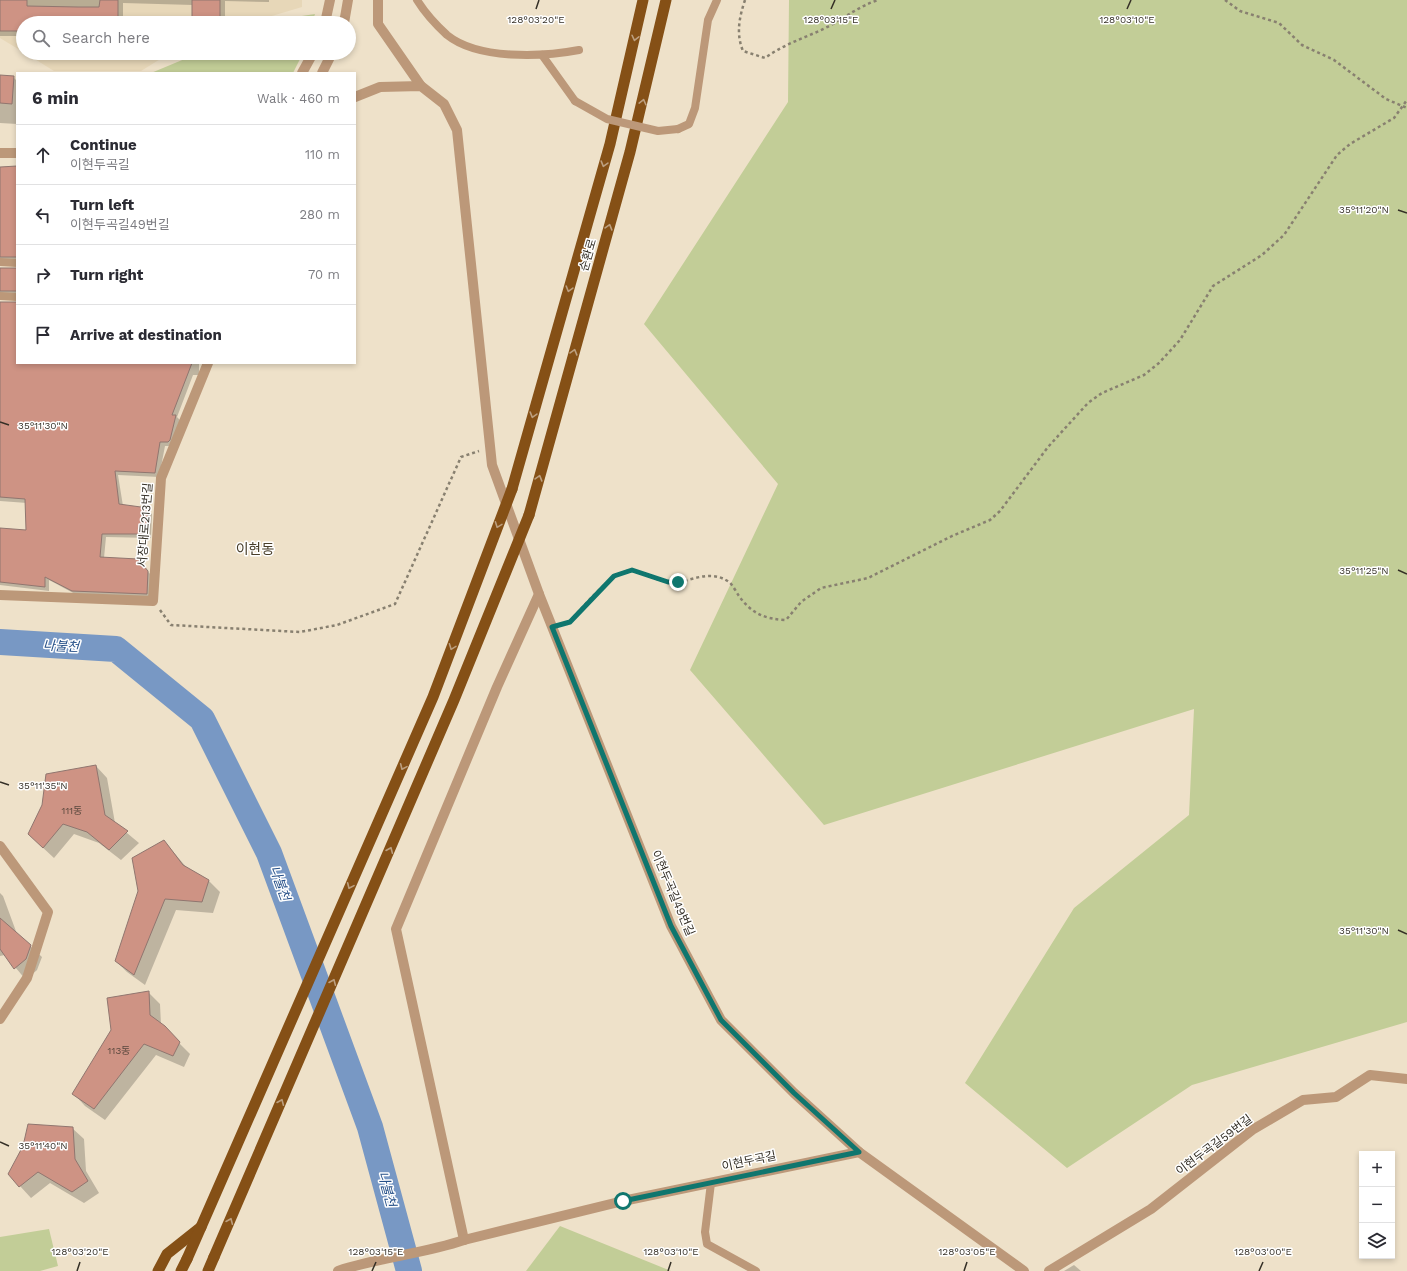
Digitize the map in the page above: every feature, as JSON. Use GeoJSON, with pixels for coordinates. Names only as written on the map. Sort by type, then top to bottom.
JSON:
{"type":"FeatureCollection","features":[{"type":"Feature","properties":{"kind":"highway","name":"순환로"},"geometry":{"type":"LineString","coordinates":[[182,1271],[433,697],[512,489],[610,144],[644,0]]}},
{"type":"Feature","properties":{"kind":"highway","name":"순환로"},"geometry":{"type":"LineString","coordinates":[[214,1257],[454,700],[529,515],[630,152],[666,0]]}},
{"type":"Feature","properties":{"kind":"highway"},"geometry":{"type":"LineString","coordinates":[[158,1271],[167,1254],[201,1227]]}},
{"type":"Feature","properties":{"kind":"highway"},"geometry":{"type":"LineString","coordinates":[[208,1271],[214,1257]]}},
{"type":"Feature","properties":{"kind":"highway"},"geometry":{"type":"LineString","coordinates":[[214,1257],[215,1271]]}},
{"type":"Feature","properties":{"kind":"street"},"geometry":{"type":"LineString","coordinates":[[327,16],[330,0]]}},
{"type":"Feature","properties":{"kind":"street"},"geometry":{"type":"LineString","coordinates":[[345,16],[348,0]]}},
{"type":"Feature","properties":{"kind":"street","name":"이현두곡길49번길"},"geometry":{"type":"LineString","coordinates":[[378,0],[378,24],[421,86],[444,104],[457,130],[492,465],[539,594],[671,926],[721,1020],[794,1093],[859,1152]]}},
{"type":"Feature","properties":{"kind":"street"},"geometry":{"type":"LineString","coordinates":[[303,72],[309,60]]}},
{"type":"Feature","properties":{"kind":"street"},"geometry":{"type":"LineString","coordinates":[[322,72],[328,60]]}},
{"type":"Feature","properties":{"kind":"street"},"geometry":{"type":"LineString","coordinates":[[356,97],[380,87],[421,86]]}},
{"type":"Feature","properties":{"kind":"street"},"geometry":{"type":"LineString","coordinates":[[0,153],[16,154]]}},
{"type":"Feature","properties":{"kind":"street","name":"서장대로213번길"},"geometry":{"type":"LineString","coordinates":[[153,601],[161,478],[208,364]]}},
{"type":"Feature","properties":{"kind":"street"},"geometry":{"type":"LineString","coordinates":[[464,1240],[396,929],[497,687],[539,594]]}},
{"type":"Feature","properties":{"kind":"street"},"geometry":{"type":"LineString","coordinates":[[0,595],[153,601]]}},
{"type":"Feature","properties":{"kind":"street"},"geometry":{"type":"LineString","coordinates":[[0,846],[48,912],[27,978],[0,1019]]}},
{"type":"Feature","properties":{"kind":"street","name":"이현두곡길59번길"},"geometry":{"type":"LineString","coordinates":[[1049,1271],[1152,1210],[1252,1130],[1302,1100],[1336,1097],[1370,1075],[1407,1079]]}},
{"type":"Feature","properties":{"kind":"street"},"geometry":{"type":"LineString","coordinates":[[859,1152],[1024,1271]]}},
{"type":"Feature","properties":{"kind":"street","name":"이현두곡길"},"geometry":{"type":"LineString","coordinates":[[353,1268],[447,1246],[464,1240],[623,1201],[859,1152]]}},
{"type":"Feature","properties":{"kind":"street"},"geometry":{"type":"LineString","coordinates":[[338,1271],[353,1268]]}},
{"type":"Feature","properties":{"kind":"lane"},"geometry":{"type":"LineString","coordinates":[[417,0],[424,11],[448,36],[476,49],[493,53],[530,56],[579,50]]}},
{"type":"Feature","properties":{"kind":"lane"},"geometry":{"type":"LineString","coordinates":[[542,55],[575,101],[607,119],[658,131],[678,129],[689,124],[695,108],[708,20],[718,0]]}},
{"type":"Feature","properties":{"kind":"lane"},"geometry":{"type":"LineString","coordinates":[[0,262],[16,263]]}},
{"type":"Feature","properties":{"kind":"lane"},"geometry":{"type":"LineString","coordinates":[[0,296],[16,297]]}},
{"type":"Feature","properties":{"kind":"lane"},"geometry":{"type":"LineString","coordinates":[[711,1182],[706,1232],[707,1244],[756,1271]]}},
{"type":"Feature","properties":{"kind":"path"},"geometry":{"type":"LineString","coordinates":[[745,0],[740,16],[738,40],[743,51],[766,58],[780,47],[831,25],[861,6],[878,0]]}},
{"type":"Feature","properties":{"kind":"path"},"geometry":{"type":"LineString","coordinates":[[1224,0],[1240,11],[1279,23],[1302,45],[1334,60],[1386,99],[1407,108]]}},
{"type":"Feature","properties":{"kind":"path"},"geometry":{"type":"LineString","coordinates":[[552,627],[570,622],[614,576],[632,570],[668,582],[678,582],[700,576],[720,578],[730,582],[744,604],[756,614],[770,619],[786,620],[800,602],[821,588],[868,578],[952,536],[990,520],[1000,511],[1048,448],[1088,403],[1102,393],[1144,375],[1159,363],[1180,340],[1213,286],[1262,255],[1284,235],[1337,155],[1350,144],[1394,118],[1401,106],[1407,100]]}},
{"type":"Feature","properties":{"kind":"path"},"geometry":{"type":"LineString","coordinates":[[153,601],[171,626],[300,632],[338,625],[395,604],[461,457],[491,447]]}},
{"type":"Feature","properties":{"kind":"shaded area"},"geometry":{"type":"Polygon","coordinates":[[[0,0],[302,0],[302,7],[272,16],[16,16],[16,48],[0,38],[0,0]]]}},
{"type":"Feature","properties":{"kind":"shaded area"},"geometry":{"type":"Polygon","coordinates":[[[36,60],[159,60],[141,71],[54,71],[36,60]]]}},
{"type":"Feature","properties":{"kind":"green space"},"geometry":{"type":"Polygon","coordinates":[[[789,0],[1407,0],[1407,1022],[1192,1085],[1067,1168],[965,1083],[1074,908],[1189,815],[1194,709],[824,825],[690,670],[778,484],[644,324],[788,102],[789,0]]]}},
{"type":"Feature","properties":{"kind":"green space"},"geometry":{"type":"Polygon","coordinates":[[[315,14],[314,16],[302,16],[315,14]]]}},
{"type":"Feature","properties":{"kind":"green space"},"geometry":{"type":"Polygon","coordinates":[[[182,60],[300,60],[294,72],[153,72],[182,60]]]}},
{"type":"Feature","properties":{"kind":"green space"},"geometry":{"type":"Polygon","coordinates":[[[560,1226],[671,1271],[526,1271],[560,1226]]]}},
{"type":"Feature","properties":{"kind":"green space"},"geometry":{"type":"Polygon","coordinates":[[[49,1229],[58,1266],[40,1271],[0,1271],[0,1237],[49,1229]]]}},
{"type":"Feature","properties":{"kind":"building"},"geometry":{"type":"Polygon","coordinates":[[[0,0],[27,0],[27,6],[99,7],[100,0],[118,0],[118,16],[16,16],[16,31],[0,31],[0,0]]]}},
{"type":"Feature","properties":{"kind":"building"},"geometry":{"type":"Polygon","coordinates":[[[192,0],[220,0],[220,16],[192,16],[192,0]]]}},
{"type":"Feature","properties":{"kind":"building"},"geometry":{"type":"Polygon","coordinates":[[[0,75],[14,76],[12,104],[0,103],[0,75]]]}},
{"type":"Feature","properties":{"kind":"building"},"geometry":{"type":"Polygon","coordinates":[[[16,166],[16,257],[0,257],[0,167],[16,166]]]}},
{"type":"Feature","properties":{"kind":"building"},"geometry":{"type":"Polygon","coordinates":[[[0,268],[16,268],[16,291],[0,291],[0,268]]]}},
{"type":"Feature","properties":{"kind":"building"},"geometry":{"type":"Polygon","coordinates":[[[0,302],[16,302],[16,364],[192,364],[172,415],[176,415],[170,440],[168,442],[160,442],[155,473],[115,471],[119,504],[148,508],[147,534],[102,534],[100,557],[138,559],[148,571],[147,594],[72,591],[45,577],[45,587],[0,582],[0,528],[26,530],[25,499],[0,497],[0,302]]]}},
{"type":"Feature","properties":{"kind":"building"},"geometry":{"type":"Polygon","coordinates":[[[96,765],[105,815],[128,831],[109,850],[87,832],[63,824],[43,848],[28,834],[42,805],[46,774],[96,765]]]}},
{"type":"Feature","properties":{"kind":"building"},"geometry":{"type":"Polygon","coordinates":[[[164,840],[183,865],[209,880],[202,902],[165,899],[134,975],[115,961],[138,891],[132,858],[164,840]]]}},
{"type":"Feature","properties":{"kind":"building"},"geometry":{"type":"Polygon","coordinates":[[[0,918],[31,945],[26,959],[14,969],[0,949],[0,918]]]}},
{"type":"Feature","properties":{"kind":"building"},"geometry":{"type":"Polygon","coordinates":[[[149,991],[150,1015],[165,1026],[180,1042],[173,1056],[144,1044],[94,1109],[72,1094],[111,1030],[107,998],[149,991]]]}},
{"type":"Feature","properties":{"kind":"building"},"geometry":{"type":"Polygon","coordinates":[[[28,1124],[73,1127],[75,1159],[88,1181],[72,1192],[38,1172],[19,1187],[8,1174],[23,1146],[28,1124]]]}},
{"type":"Feature","properties":{"kind":"waterway","name":"나불천"},"geometry":{"type":"LineString","coordinates":[[0,642],[116,649],[202,719],[269,853],[370,1127],[409,1271]]}},
{"type":"Feature","properties":{"kind":"district","name":"이현동"},"geometry":{"type":"Point","coordinates":[255,549]}},
{"type":"Feature","properties":{"kind":"route"},"geometry":{"type":"LineString","coordinates":[[623,1201],[859,1152],[794,1093],[721,1020],[671,926],[552,627],[570,622],[614,576],[632,570],[668,582],[678,582]]}}]}
